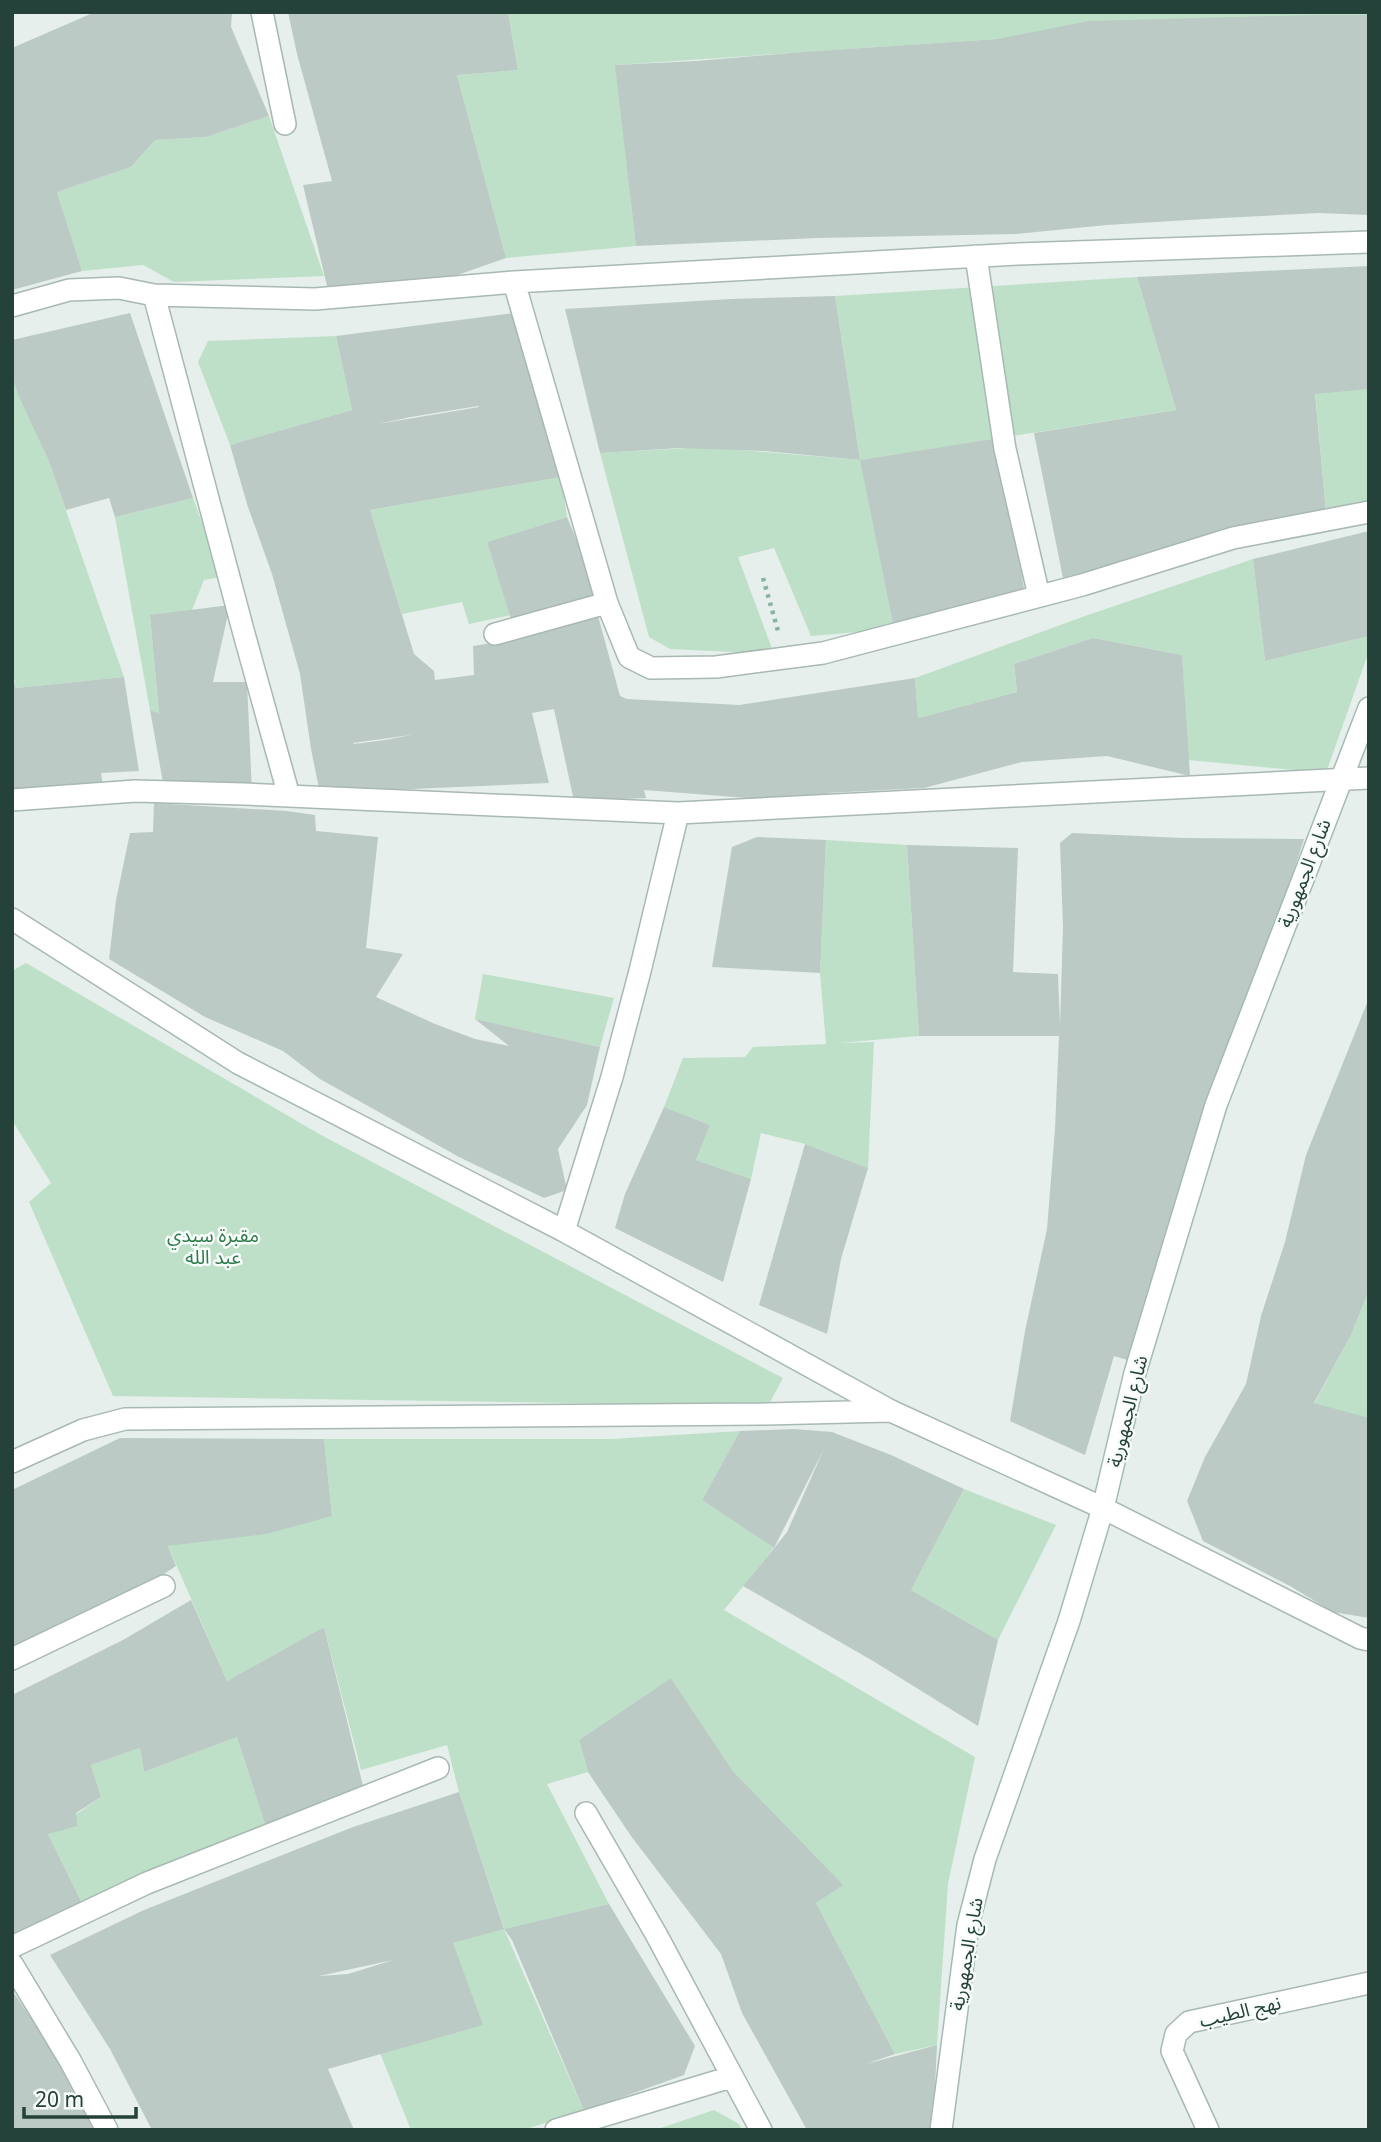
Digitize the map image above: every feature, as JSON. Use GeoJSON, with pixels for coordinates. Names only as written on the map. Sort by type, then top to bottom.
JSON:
{"type":"FeatureCollection","features":[{"type":"Feature","properties":{"kind":"street"},"geometry":{"type":"LineString","coordinates":[[262,12],[285,124]]}},
{"type":"Feature","properties":{"kind":"street"},"geometry":{"type":"LineString","coordinates":[[12,306],[69,290],[119,288],[154,295],[315,299],[514,282],[976,256],[1369,242]]}},
{"type":"Feature","properties":{"kind":"street"},"geometry":{"type":"LineString","coordinates":[[976,256],[1005,449],[1039,596]]}},
{"type":"Feature","properties":{"kind":"street"},"geometry":{"type":"LineString","coordinates":[[514,282],[607,603],[629,657],[651,668],[716,667],[823,653],[1082,585],[1233,538],[1369,512]]}},
{"type":"Feature","properties":{"kind":"street"},"geometry":{"type":"LineString","coordinates":[[154,295],[289,796]]}},
{"type":"Feature","properties":{"kind":"street"},"geometry":{"type":"LineString","coordinates":[[495,634],[607,603]]}},
{"type":"Feature","properties":{"kind":"street","name":"شارع الجمهورية"},"geometry":{"type":"LineString","coordinates":[[941,2130],[962,1963],[978,1885],[1069,1620],[1103,1508],[1139,1361],[1216,1104],[1369,708]]}},
{"type":"Feature","properties":{"kind":"street"},"geometry":{"type":"LineString","coordinates":[[12,800],[135,791],[678,813],[1369,778]]}},
{"type":"Feature","properties":{"kind":"street"},"geometry":{"type":"LineString","coordinates":[[564,1231],[612,1077],[678,813]]}},
{"type":"Feature","properties":{"kind":"street"},"geometry":{"type":"LineString","coordinates":[[17,927],[238,1063],[564,1231],[891,1411],[1103,1508],[1360,1638],[1369,1640]]}},
{"type":"Feature","properties":{"kind":"street"},"geometry":{"type":"LineString","coordinates":[[12,1462],[83,1430],[125,1419],[891,1411]]}},
{"type":"Feature","properties":{"kind":"street"},"geometry":{"type":"LineString","coordinates":[[12,1658],[164,1586]]}},
{"type":"Feature","properties":{"kind":"street"},"geometry":{"type":"LineString","coordinates":[[12,1947],[147,1883],[438,1768]]}},
{"type":"Feature","properties":{"kind":"street"},"geometry":{"type":"LineString","coordinates":[[586,1813],[656,1934],[761,2130]]}},
{"type":"Feature","properties":{"kind":"street"},"geometry":{"type":"LineString","coordinates":[[12,1964],[71,2062],[107,2130]]}},
{"type":"Feature","properties":{"kind":"street","name":"نهج الطيب"},"geometry":{"type":"LineString","coordinates":[[1208,2130],[1172,2051],[1176,2034],[1189,2022],[1369,1983]]}},
{"type":"Feature","properties":{"kind":"street"},"geometry":{"type":"LineString","coordinates":[[556,2130],[732,2077]]}},
{"type":"Feature","properties":{"kind":"path"},"geometry":{"type":"LineString","coordinates":[[763,578],[786,659]]}},
{"type":"Feature","properties":{"kind":"green space"},"geometry":{"type":"Polygon","coordinates":[[[508,12],[1369,12],[1369,15],[1313,15],[616,65],[636,246],[506,258],[457,75],[518,70],[508,12]]]}},
{"type":"Feature","properties":{"kind":"green space"},"geometry":{"type":"Polygon","coordinates":[[[269,116],[324,276],[174,282],[143,265],[82,271],[57,192],[131,167],[155,140],[206,137],[269,116]]]}},
{"type":"Feature","properties":{"kind":"green space"},"geometry":{"type":"Polygon","coordinates":[[[1137,277],[1176,410],[861,460],[894,629],[811,636],[774,548],[738,557],[774,654],[670,649],[649,637],[600,453],[705,447],[860,460],[835,296],[1137,277]]]}},
{"type":"Feature","properties":{"kind":"green space"},"geometry":{"type":"Polygon","coordinates":[[[336,336],[352,410],[230,445],[198,362],[208,341],[336,336]]]}},
{"type":"Feature","properties":{"kind":"green space"},"geometry":{"type":"Polygon","coordinates":[[[12,376],[48,459],[124,677],[16,688],[12,670],[12,376]]]}},
{"type":"Feature","properties":{"kind":"green space"},"geometry":{"type":"Polygon","coordinates":[[[1369,389],[1369,501],[1326,511],[1315,391],[1369,389]]]}},
{"type":"Feature","properties":{"kind":"green space"},"geometry":{"type":"Polygon","coordinates":[[[561,477],[567,517],[487,542],[511,615],[469,624],[462,602],[402,614],[370,510],[561,477]]]}},
{"type":"Feature","properties":{"kind":"green space"},"geometry":{"type":"Polygon","coordinates":[[[193,498],[222,577],[204,580],[192,610],[150,616],[159,713],[150,710],[115,517],[193,498]]]}},
{"type":"Feature","properties":{"kind":"green space"},"geometry":{"type":"Polygon","coordinates":[[[1253,559],[1265,661],[1369,636],[1369,651],[1326,773],[1188,760],[1182,655],[1093,638],[1014,664],[1017,692],[918,718],[915,678],[1253,559]]]}},
{"type":"Feature","properties":{"kind":"green space"},"geometry":{"type":"Polygon","coordinates":[[[826,840],[907,845],[919,1036],[839,1043],[874,1042],[868,1168],[805,1144],[761,1133],[751,1179],[696,1160],[710,1125],[664,1107],[683,1058],[745,1057],[753,1047],[826,1044],[820,973],[826,840]]]}},
{"type":"Feature","properties":{"kind":"green space","name":"مقبرة سيدي عبد الله"},"geometry":{"type":"Polygon","coordinates":[[[26,963],[321,1135],[783,1378],[768,1406],[113,1396],[29,1202],[51,1183],[12,1120],[12,971],[26,963]]]}},
{"type":"Feature","properties":{"kind":"green space"},"geometry":{"type":"Polygon","coordinates":[[[483,974],[614,998],[600,1047],[475,1019],[483,974]]]}},
{"type":"Feature","properties":{"kind":"green space"},"geometry":{"type":"Polygon","coordinates":[[[1369,1290],[1369,1419],[1313,1406],[1351,1335],[1369,1290]]]}},
{"type":"Feature","properties":{"kind":"green space"},"geometry":{"type":"Polygon","coordinates":[[[740,1431],[702,1500],[774,1548],[724,1610],[975,1757],[948,1884],[937,2045],[895,2054],[816,1903],[842,1885],[733,1771],[671,1678],[579,1740],[588,1772],[547,1784],[609,1904],[504,1929],[584,2111],[523,2130],[411,2130],[380,2053],[453,1943],[504,1928],[459,1792],[447,1745],[361,1770],[324,1627],[227,1681],[168,1546],[332,1516],[324,1439],[611,1439],[740,1431]]]}},
{"type":"Feature","properties":{"kind":"green space"},"geometry":{"type":"Polygon","coordinates":[[[964,1489],[1056,1525],[998,1640],[911,1590],[964,1489]]]}},
{"type":"Feature","properties":{"kind":"green space"},"geometry":{"type":"Polygon","coordinates":[[[237,1737],[267,1830],[85,1909],[48,1834],[101,1797],[91,1765],[140,1748],[144,1772],[237,1737]]]}},
{"type":"Feature","properties":{"kind":"green space"},"geometry":{"type":"Polygon","coordinates":[[[714,2110],[739,2124],[742,2130],[655,2130],[714,2110]]]}},
{"type":"Feature","properties":{"kind":"building"},"geometry":{"type":"Polygon","coordinates":[[[95,12],[232,12],[231,27],[269,116],[206,137],[155,140],[131,167],[57,192],[82,271],[12,290],[12,48],[95,12]]]}},
{"type":"Feature","properties":{"kind":"building"},"geometry":{"type":"Polygon","coordinates":[[[288,12],[508,12],[518,70],[457,75],[506,258],[443,280],[370,283],[328,290],[303,185],[332,181],[288,12]]]}},
{"type":"Feature","properties":{"kind":"building"},"geometry":{"type":"Polygon","coordinates":[[[1369,15],[1369,215],[1318,213],[1107,225],[1016,234],[817,238],[636,246],[615,65],[997,39],[1089,21],[1369,15]]]}},
{"type":"Feature","properties":{"kind":"building"},"geometry":{"type":"Polygon","coordinates":[[[1369,266],[1369,389],[1315,394],[1326,511],[1063,578],[1034,433],[1176,410],[1137,277],[1369,266]]]}},
{"type":"Feature","properties":{"kind":"building"},"geometry":{"type":"Polygon","coordinates":[[[835,296],[860,460],[764,451],[680,448],[600,453],[565,309],[835,296]]]}},
{"type":"Feature","properties":{"kind":"building"},"geometry":{"type":"Polygon","coordinates":[[[130,313],[193,498],[115,517],[109,498],[66,510],[48,459],[12,376],[12,340],[130,313]]]}},
{"type":"Feature","properties":{"kind":"building"},"geometry":{"type":"Polygon","coordinates":[[[513,313],[561,477],[370,510],[414,654],[434,671],[435,680],[474,675],[473,646],[511,640],[598,616],[620,696],[627,699],[739,705],[915,678],[918,718],[1017,692],[1014,664],[1093,638],[1182,655],[1190,776],[1107,756],[1022,762],[924,788],[827,793],[827,804],[644,790],[646,798],[574,801],[554,709],[532,713],[549,783],[320,793],[300,674],[272,574],[247,504],[230,445],[352,410],[336,336],[513,313]],[[479,407],[411,417],[378,424],[479,407]],[[411,735],[353,743],[385,740],[411,735]]]}},
{"type":"Feature","properties":{"kind":"building"},"geometry":{"type":"Polygon","coordinates":[[[998,438],[1025,594],[894,629],[860,460],[998,438]]]}},
{"type":"Feature","properties":{"kind":"building"},"geometry":{"type":"Polygon","coordinates":[[[567,517],[597,589],[593,595],[511,619],[487,542],[567,517]]]}},
{"type":"Feature","properties":{"kind":"building"},"geometry":{"type":"Polygon","coordinates":[[[1369,531],[1369,636],[1265,661],[1253,559],[1369,531]]]}},
{"type":"Feature","properties":{"kind":"building"},"geometry":{"type":"Polygon","coordinates":[[[230,605],[213,682],[247,682],[252,792],[164,788],[150,710],[159,713],[150,615],[230,605]]]}},
{"type":"Feature","properties":{"kind":"building"},"geometry":{"type":"Polygon","coordinates":[[[12,675],[16,688],[124,677],[139,771],[101,773],[103,785],[12,789],[12,675]]]}},
{"type":"Feature","properties":{"kind":"building"},"geometry":{"type":"Polygon","coordinates":[[[154,803],[315,815],[316,831],[378,837],[366,948],[403,954],[376,997],[475,1039],[509,1046],[475,1019],[600,1047],[587,1105],[558,1149],[567,1190],[544,1198],[459,1157],[320,1079],[283,1051],[205,1017],[109,959],[116,900],[130,833],[153,832],[154,803]]]}},
{"type":"Feature","properties":{"kind":"building"},"geometry":{"type":"Polygon","coordinates":[[[1072,833],[1183,838],[1304,839],[1271,941],[1223,1055],[1199,1145],[1164,1236],[1134,1362],[1114,1356],[1085,1455],[1010,1421],[1025,1331],[1047,1229],[1059,1036],[919,1036],[907,845],[1018,848],[1013,972],[1058,974],[1060,1026],[1063,927],[1060,843],[1072,833]]]}},
{"type":"Feature","properties":{"kind":"building"},"geometry":{"type":"Polygon","coordinates":[[[757,837],[826,840],[820,973],[712,967],[732,847],[757,837]]]}},
{"type":"Feature","properties":{"kind":"building"},"geometry":{"type":"Polygon","coordinates":[[[1369,998],[1369,1290],[1351,1335],[1314,1403],[1369,1418],[1369,1618],[1333,1612],[1290,1586],[1203,1541],[1187,1501],[1205,1457],[1246,1384],[1261,1316],[1285,1242],[1306,1155],[1369,998]]]}},
{"type":"Feature","properties":{"kind":"building"},"geometry":{"type":"Polygon","coordinates":[[[664,1107],[710,1125],[696,1160],[751,1179],[723,1282],[615,1228],[625,1194],[664,1107]]]}},
{"type":"Feature","properties":{"kind":"building"},"geometry":{"type":"Polygon","coordinates":[[[805,1144],[868,1168],[841,1259],[827,1334],[759,1305],[805,1144]]]}},
{"type":"Feature","properties":{"kind":"building"},"geometry":{"type":"Polygon","coordinates":[[[794,1429],[832,1432],[891,1455],[964,1489],[911,1590],[998,1640],[978,1726],[873,1661],[743,1586],[772,1551],[787,1532],[824,1449],[774,1548],[702,1500],[740,1431],[794,1429]]]}},
{"type":"Feature","properties":{"kind":"building"},"geometry":{"type":"Polygon","coordinates":[[[120,1438],[324,1439],[332,1516],[266,1534],[168,1546],[176,1566],[123,1601],[12,1652],[12,1490],[120,1438]]]}},
{"type":"Feature","properties":{"kind":"building"},"geometry":{"type":"Polygon","coordinates":[[[191,1600],[227,1681],[324,1627],[364,1790],[267,1830],[237,1737],[144,1772],[140,1748],[91,1765],[101,1797],[76,1813],[77,1826],[48,1834],[85,1909],[12,1938],[12,1695],[123,1640],[191,1600]]]}},
{"type":"Feature","properties":{"kind":"building"},"geometry":{"type":"Polygon","coordinates":[[[671,1678],[733,1771],[843,1885],[816,1903],[895,2054],[866,2064],[937,2045],[933,2130],[807,2130],[742,2013],[721,1954],[631,1836],[588,1772],[579,1740],[671,1678]]]}},
{"type":"Feature","properties":{"kind":"building"},"geometry":{"type":"Polygon","coordinates":[[[459,1792],[504,1929],[453,1943],[483,2025],[328,2069],[354,2130],[152,2130],[110,2049],[50,1955],[144,1910],[353,1827],[459,1792]],[[393,1960],[319,1976],[348,1974],[393,1960]]]}},
{"type":"Feature","properties":{"kind":"building"},"geometry":{"type":"Polygon","coordinates":[[[609,1904],[695,2046],[684,2075],[584,2111],[512,1940],[504,1929],[609,1904]]]}},
{"type":"Feature","properties":{"kind":"building"},"geometry":{"type":"Polygon","coordinates":[[[12,1990],[68,2073],[96,2130],[12,2130],[12,1990]]]}}]}
